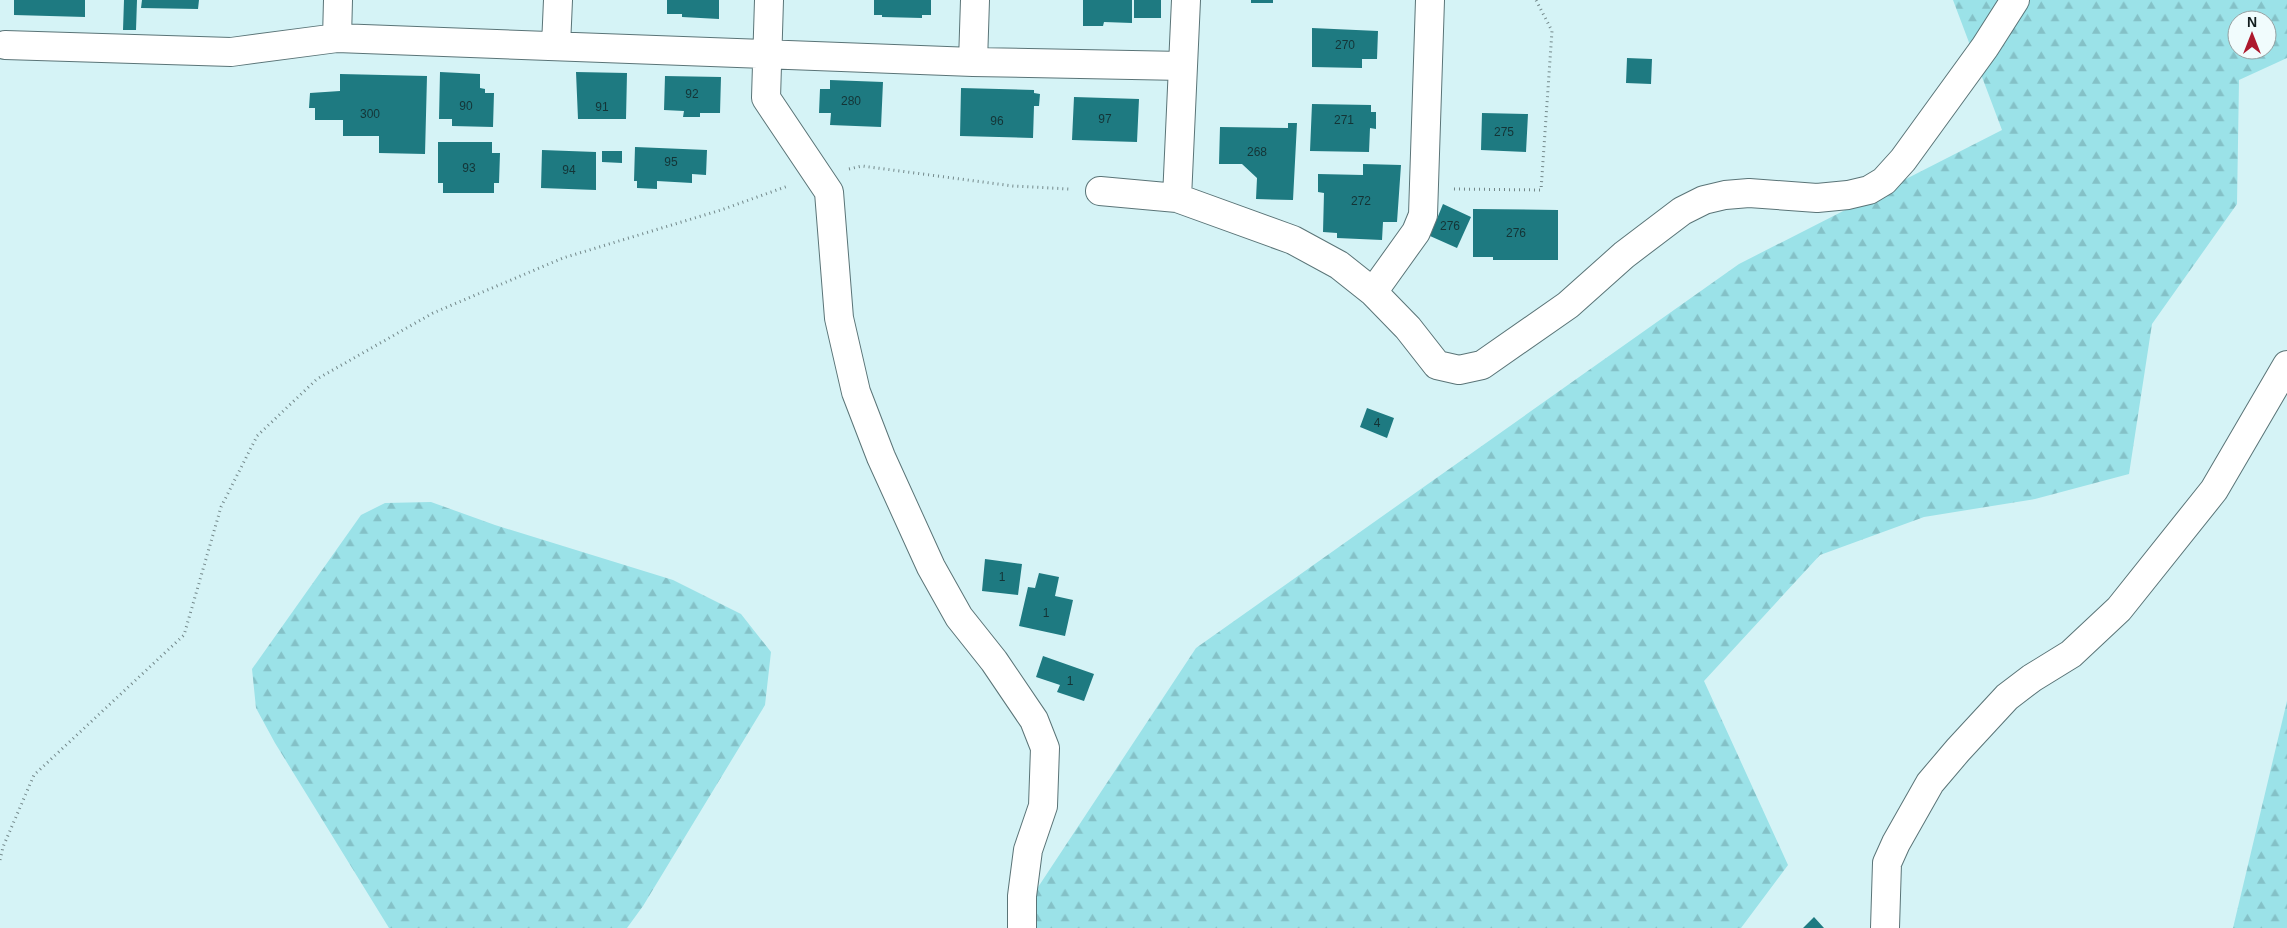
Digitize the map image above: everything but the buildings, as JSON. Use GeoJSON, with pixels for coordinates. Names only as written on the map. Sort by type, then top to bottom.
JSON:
{"type":"FeatureCollection","features":[{"type":"Feature","properties":{"kind":"street"},"geometry":{"type":"LineString","coordinates":[[337,38],[338,0]]}},
{"type":"Feature","properties":{"kind":"street"},"geometry":{"type":"LineString","coordinates":[[556,46],[558,0]]}},
{"type":"Feature","properties":{"kind":"street"},"geometry":{"type":"LineString","coordinates":[[769,0],[766,98],[829,192],[839,318],[856,392],[881,457],[931,567],[959,617],[994,661],[1034,720],[1045,748],[1042,806],[1028,850],[1022,896],[1022,928]]}},
{"type":"Feature","properties":{"kind":"street"},"geometry":{"type":"LineString","coordinates":[[973,62],[975,0]]}},
{"type":"Feature","properties":{"kind":"street"},"geometry":{"type":"LineString","coordinates":[[1176,198],[1186,0]]}},
{"type":"Feature","properties":{"kind":"street"},"geometry":{"type":"LineString","coordinates":[[1373,292],[1421,223],[1423,216],[1430,0]]}},
{"type":"Feature","properties":{"kind":"street"},"geometry":{"type":"LineString","coordinates":[[1100,191],[1176,198],[1293,240],[1339,265],[1373,292],[1408,328],[1437,365],[1459,370],[1482,365],[1568,305],[1624,255],[1682,211],[1704,200],[1724,195],[1748,193],[1817,198],[1848,195],[1868,190],[1884,181],[1903,160],[1985,47],[2015,0]]}},
{"type":"Feature","properties":{"kind":"street"},"geometry":{"type":"LineString","coordinates":[[4,45],[230,52],[337,38],[973,62],[1183,66]]}},
{"type":"Feature","properties":{"kind":"street"},"geometry":{"type":"LineString","coordinates":[[1885,928],[1887,863],[1896,843],[1930,783],[2007,697],[2032,678],[2070,654],[2118,609],[2214,490],[2287,365]]}},
{"type":"Feature","properties":{"kind":"path"},"geometry":{"type":"LineString","coordinates":[[1423,188],[1541,190],[1552,31],[1536,0]]}},
{"type":"Feature","properties":{"kind":"path"},"geometry":{"type":"LineString","coordinates":[[0,860],[3,847],[34,775],[184,635],[222,507],[257,436],[316,379],[433,313],[563,258],[721,210],[819,175],[862,166],[1013,186],[1100,191]]}},
{"type":"Feature","properties":{"kind":"green space"},"geometry":{"type":"Polygon","coordinates":[[[1953,0],[2287,0],[2287,58],[2239,80],[2237,204],[2152,324],[2129,474],[2035,499],[1924,517],[1820,555],[1704,681],[1788,865],[1741,928],[1011,928],[1196,648],[1739,264],[2002,130],[1953,0]]]}},
{"type":"Feature","properties":{"kind":"green space"},"geometry":{"type":"Polygon","coordinates":[[[431,502],[495,525],[673,580],[741,614],[771,652],[765,705],[643,906],[627,928],[389,928],[275,743],[256,708],[252,669],[361,515],[385,503],[431,502]]]}},
{"type":"Feature","properties":{"kind":"green space"},"geometry":{"type":"Polygon","coordinates":[[[2287,701],[2287,928],[2233,928],[2287,701]]]}}]}
